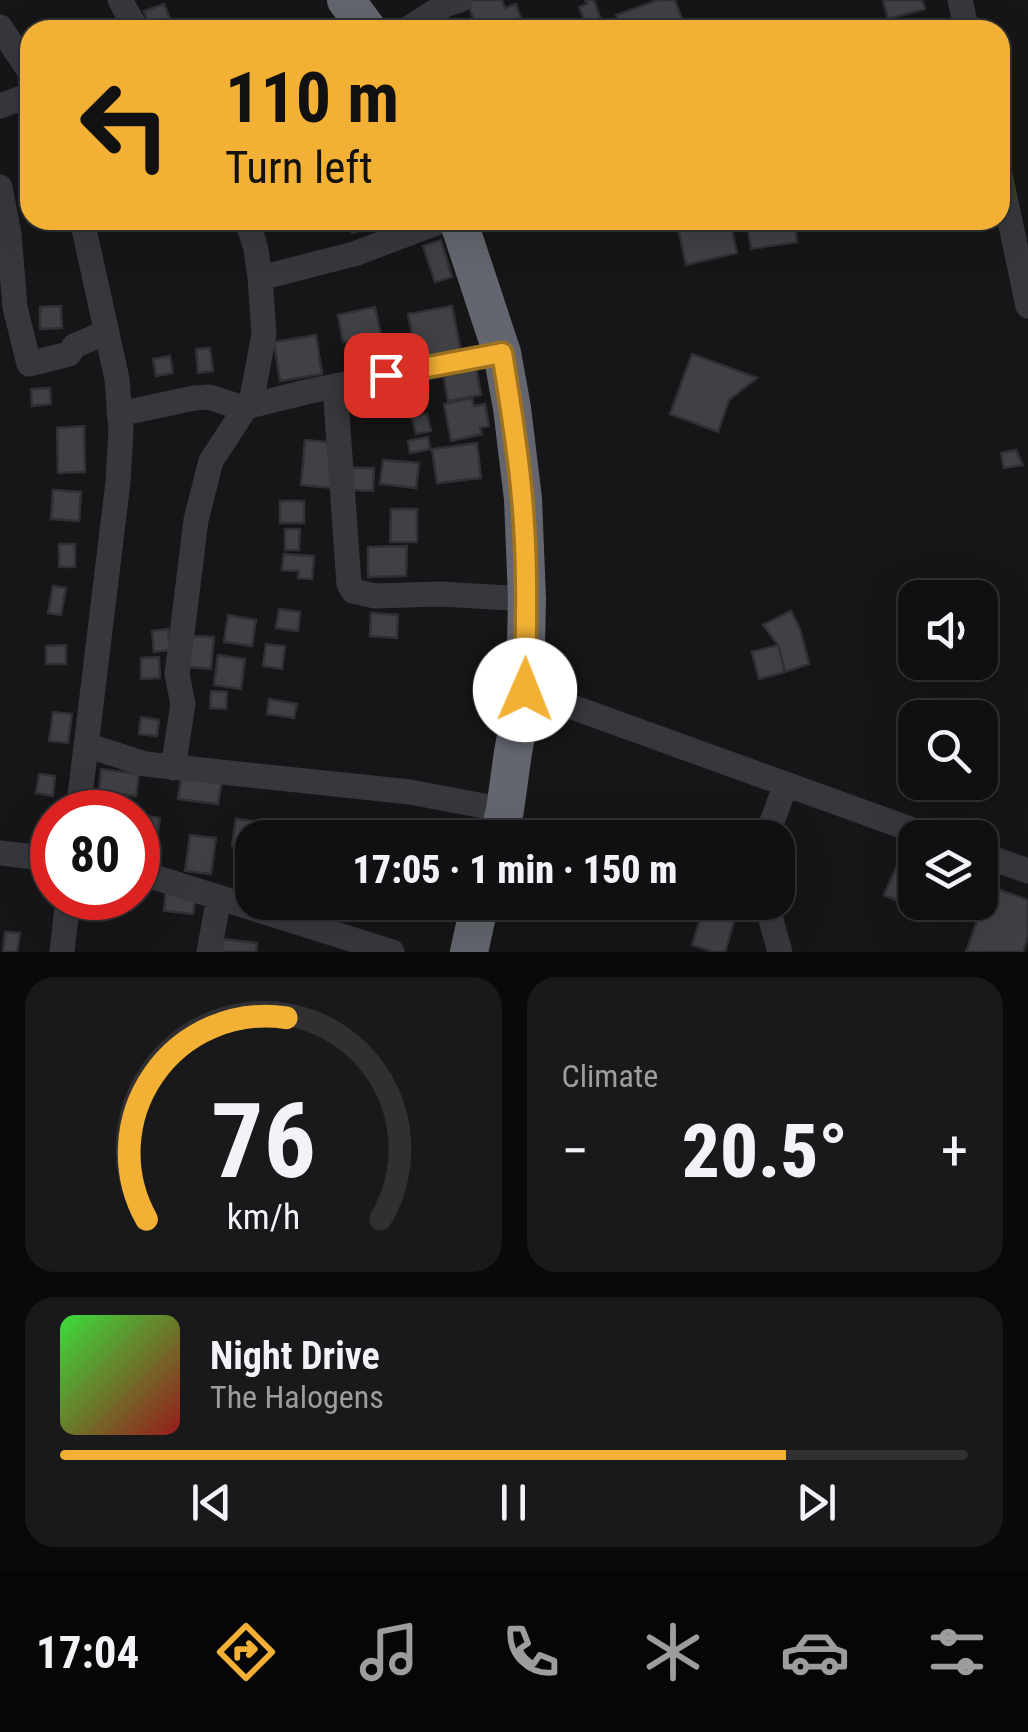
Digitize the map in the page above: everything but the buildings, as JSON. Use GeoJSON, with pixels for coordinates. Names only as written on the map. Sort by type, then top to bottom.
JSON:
{"type":"FeatureCollection","features":[{"type":"Feature","properties":{"kind":"highway"},"geometry":{"type":"LineString","coordinates":[[461,230],[502,353],[522,498],[525,690],[503,820]]}},
{"type":"Feature","properties":{"kind":"highway"},"geometry":{"type":"LineString","coordinates":[[469,952],[476,920]]}},
{"type":"Feature","properties":{"kind":"street"},"geometry":{"type":"LineString","coordinates":[[421,20],[460,0]]}},
{"type":"Feature","properties":{"kind":"street"},"geometry":{"type":"LineString","coordinates":[[0,27],[20,57]]}},
{"type":"Feature","properties":{"kind":"street"},"geometry":{"type":"LineString","coordinates":[[0,187],[9,234],[14,307],[29,364],[69,354],[74,346],[108,332]]}},
{"type":"Feature","properties":{"kind":"street"},"geometry":{"type":"LineString","coordinates":[[1010,221],[1028,306]]}},
{"type":"Feature","properties":{"kind":"street"},"geometry":{"type":"LineString","coordinates":[[81,790],[121,430],[117,379],[84,230]]}},
{"type":"Feature","properties":{"kind":"street"},"geometry":{"type":"LineString","coordinates":[[173,768],[183,704],[177,674],[196,520],[211,461],[249,406],[264,334],[260,278],[250,230]]}},
{"type":"Feature","properties":{"kind":"street"},"geometry":{"type":"LineString","coordinates":[[260,278],[354,254],[418,230]]}},
{"type":"Feature","properties":{"kind":"street"},"geometry":{"type":"LineString","coordinates":[[119,414],[209,397],[249,406],[502,353]]}},
{"type":"Feature","properties":{"kind":"street"},"geometry":{"type":"LineString","coordinates":[[335,386],[352,591],[375,596],[440,594],[526,599]]}},
{"type":"Feature","properties":{"kind":"street"},"geometry":{"type":"LineString","coordinates":[[525,690],[898,825]]}},
{"type":"Feature","properties":{"kind":"street"},"geometry":{"type":"LineString","coordinates":[[86,745],[145,764],[410,792],[490,820]]}},
{"type":"Feature","properties":{"kind":"street"},"geometry":{"type":"LineString","coordinates":[[773,820],[786,784]]}},
{"type":"Feature","properties":{"kind":"street"},"geometry":{"type":"LineString","coordinates":[[0,853],[30,856]]}},
{"type":"Feature","properties":{"kind":"street"},"geometry":{"type":"LineString","coordinates":[[998,860],[1028,871]]}},
{"type":"Feature","properties":{"kind":"street"},"geometry":{"type":"LineString","coordinates":[[160,879],[392,952]]}},
{"type":"Feature","properties":{"kind":"street"},"geometry":{"type":"LineString","coordinates":[[209,952],[219,897]]}},
{"type":"Feature","properties":{"kind":"street"},"geometry":{"type":"LineString","coordinates":[[62,952],[66,920]]}},
{"type":"Feature","properties":{"kind":"street"},"geometry":{"type":"LineString","coordinates":[[771,920],[780,952]]}},
{"type":"Feature","properties":{"kind":"route"},"geometry":{"type":"LineString","coordinates":[[386,375],[502,353],[522,498],[525,690]]}}]}
